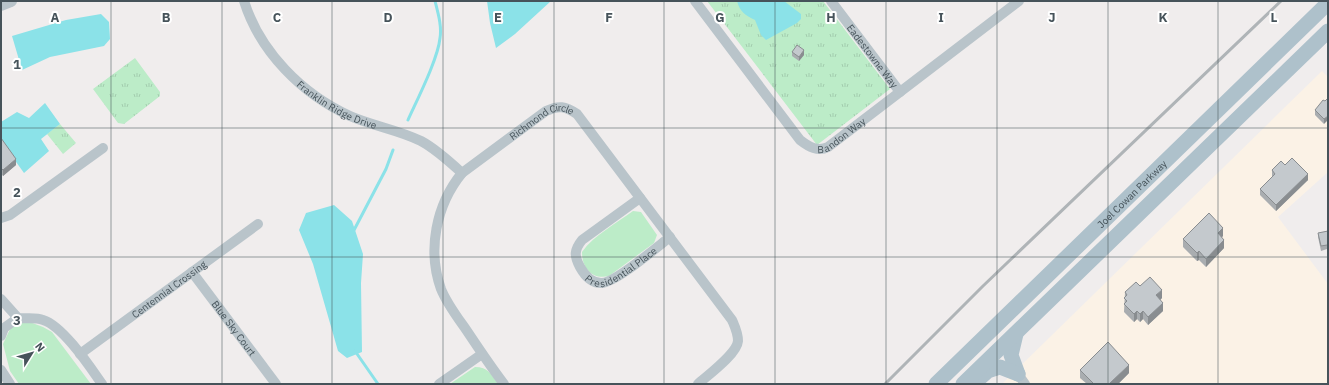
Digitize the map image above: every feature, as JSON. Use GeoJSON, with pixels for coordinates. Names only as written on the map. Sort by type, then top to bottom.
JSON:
{"type":"FeatureCollection","features":[{"type":"Feature","properties":{"kind":"main road","name":"Joel Cowan Parkway"},"geometry":{"type":"LineString","coordinates":[[936,384],[1328,3]]}},
{"type":"Feature","properties":{"kind":"main road","name":"Joel Cowan Parkway"},"geometry":{"type":"LineString","coordinates":[[964,384],[1328,31]]}},
{"type":"Feature","properties":{"kind":"main road"},"geometry":{"type":"LineString","coordinates":[[1016,334],[1011,355],[1021,379]]}},
{"type":"Feature","properties":{"kind":"main road"},"geometry":{"type":"LineString","coordinates":[[974,384],[988,371],[1000,367],[1007,369],[1021,379]]}},
{"type":"Feature","properties":{"kind":"street"},"geometry":{"type":"LineString","coordinates":[[1,5],[11,1]]}},
{"type":"Feature","properties":{"kind":"street","name":"Franklin Ridge Drive"},"geometry":{"type":"LineString","coordinates":[[244,1],[258,34],[273,56],[316,97],[349,115],[422,142],[447,160],[462,174]]}},
{"type":"Feature","properties":{"kind":"street","name":"Bandon Way"},"geometry":{"type":"LineString","coordinates":[[695,1],[800,140],[807,146],[816,149],[824,149],[900,92],[1007,4],[1019,1]]}},
{"type":"Feature","properties":{"kind":"street","name":"Eadestowne Way"},"geometry":{"type":"LineString","coordinates":[[831,1],[900,92]]}},
{"type":"Feature","properties":{"kind":"street","name":"Richmond Circle"},"geometry":{"type":"LineString","coordinates":[[504,384],[482,354],[447,301],[441,289],[435,258],[435,237],[443,206],[452,186],[462,174],[546,111],[556,106],[566,107],[577,114],[732,320],[737,331],[738,342],[735,350],[698,384]]}},
{"type":"Feature","properties":{"kind":"street"},"geometry":{"type":"LineString","coordinates":[[1,218],[10,216],[103,148]]}},
{"type":"Feature","properties":{"kind":"street","name":"Presidential Place"},"geometry":{"type":"LineString","coordinates":[[640,198],[582,240],[576,248],[576,258],[583,272],[592,281],[602,284],[614,279],[670,238]]}},
{"type":"Feature","properties":{"kind":"street","name":"Centennial Crossing"},"geometry":{"type":"LineString","coordinates":[[80,354],[258,224]]}},
{"type":"Feature","properties":{"kind":"street","name":"Blue Sky Court"},"geometry":{"type":"LineString","coordinates":[[192,272],[276,384]]}},
{"type":"Feature","properties":{"kind":"street"},"geometry":{"type":"LineString","coordinates":[[1,299],[18,318]]}},
{"type":"Feature","properties":{"kind":"street"},"geometry":{"type":"LineString","coordinates":[[2,329],[18,318],[42,319],[50,323],[80,354],[102,384]]}},
{"type":"Feature","properties":{"kind":"street"},"geometry":{"type":"LineString","coordinates":[[439,384],[482,354]]}},
{"type":"Feature","properties":{"kind":"street"},"geometry":{"type":"LineString","coordinates":[[1,370],[10,384]]}},
{"type":"Feature","properties":{"kind":"shaded area"},"geometry":{"type":"Polygon","coordinates":[[[1322,71],[1328,77],[1328,172],[1278,217],[1328,284],[1328,384],[1002,384],[1322,71]]]}},
{"type":"Feature","properties":{"kind":"green space"},"geometry":{"type":"Polygon","coordinates":[[[707,1],[823,1],[890,89],[817,145],[707,1]]]}},
{"type":"Feature","properties":{"kind":"green space"},"geometry":{"type":"Polygon","coordinates":[[[135,58],[160,92],[160,96],[124,124],[118,123],[93,89],[135,58]]]}},
{"type":"Feature","properties":{"kind":"green space"},"geometry":{"type":"Polygon","coordinates":[[[60,124],[76,143],[63,154],[47,134],[60,124]]]}},
{"type":"Feature","properties":{"kind":"green space"},"geometry":{"type":"Polygon","coordinates":[[[633,211],[641,212],[657,235],[654,243],[609,276],[603,277],[593,275],[586,268],[582,252],[599,235],[633,211]]]}},
{"type":"Feature","properties":{"kind":"green space"},"geometry":{"type":"Polygon","coordinates":[[[27,321],[52,332],[91,384],[19,384],[10,371],[3,344],[11,327],[27,321]]]}},
{"type":"Feature","properties":{"kind":"green space"},"geometry":{"type":"Polygon","coordinates":[[[475,367],[486,370],[498,384],[450,384],[475,367]]]}},
{"type":"Feature","properties":{"kind":"water"},"geometry":{"type":"Polygon","coordinates":[[[487,1],[551,1],[515,34],[496,48],[487,1]]]}},
{"type":"Feature","properties":{"kind":"water"},"geometry":{"type":"Polygon","coordinates":[[[737,1],[784,1],[801,14],[801,19],[797,23],[766,40],[761,35],[755,20],[743,13],[737,1]]]}},
{"type":"Feature","properties":{"kind":"water"},"geometry":{"type":"Polygon","coordinates":[[[101,14],[109,22],[110,39],[104,46],[50,57],[22,70],[12,36],[66,20],[101,14]]]}},
{"type":"Feature","properties":{"kind":"water"},"geometry":{"type":"Polygon","coordinates":[[[45,103],[60,124],[41,139],[49,151],[24,173],[1,141],[1,122],[17,112],[29,118],[45,103]]]}},
{"type":"Feature","properties":{"kind":"water"},"geometry":{"type":"Polygon","coordinates":[[[334,205],[352,221],[363,254],[361,283],[362,352],[347,358],[338,351],[313,264],[299,230],[306,213],[334,205]]]}},
{"type":"Feature","properties":{"kind":"building"},"geometry":{"type":"Polygon","coordinates":[[[797,45],[804,50],[799,57],[792,52],[797,45]]]}},
{"type":"Feature","properties":{"kind":"building"},"geometry":{"type":"Polygon","coordinates":[[[1328,98],[1328,116],[1324,119],[1315,110],[1323,100],[1325,101],[1328,98]]]}},
{"type":"Feature","properties":{"kind":"building"},"geometry":{"type":"Polygon","coordinates":[[[1,138],[16,159],[3,170],[1,168],[1,138]]]}},
{"type":"Feature","properties":{"kind":"building"},"geometry":{"type":"Polygon","coordinates":[[[1292,158],[1308,174],[1276,205],[1260,189],[1275,174],[1272,170],[1281,161],[1285,165],[1292,158]]]}},
{"type":"Feature","properties":{"kind":"building"},"geometry":{"type":"Polygon","coordinates":[[[1209,213],[1223,228],[1218,233],[1224,240],[1206,259],[1199,251],[1197,253],[1183,239],[1209,213]]]}},
{"type":"Feature","properties":{"kind":"building"},"geometry":{"type":"Polygon","coordinates":[[[1328,231],[1328,246],[1321,246],[1318,233],[1328,231]]]}},
{"type":"Feature","properties":{"kind":"building"},"geometry":{"type":"Polygon","coordinates":[[[1150,277],[1162,290],[1156,295],[1163,303],[1148,317],[1143,311],[1140,314],[1137,311],[1134,314],[1124,304],[1127,301],[1124,298],[1127,295],[1125,292],[1136,282],[1140,286],[1150,277]]]}},
{"type":"Feature","properties":{"kind":"building"},"geometry":{"type":"Polygon","coordinates":[[[1108,342],[1129,365],[1109,384],[1094,384],[1080,370],[1108,342]]]}},
{"type":"Feature","properties":{"kind":"waterway"},"geometry":{"type":"LineString","coordinates":[[408,120],[427,79],[438,47],[440,29],[435,1]]}},
{"type":"Feature","properties":{"kind":"waterway"},"geometry":{"type":"LineString","coordinates":[[353,232],[386,169],[393,150]]}},
{"type":"Feature","properties":{"kind":"waterway"},"geometry":{"type":"LineString","coordinates":[[355,351],[378,384]]}},
{"type":"Feature","properties":{"kind":"railway"},"geometry":{"type":"LineString","coordinates":[[885,384],[983,286],[1281,1]]}}]}
